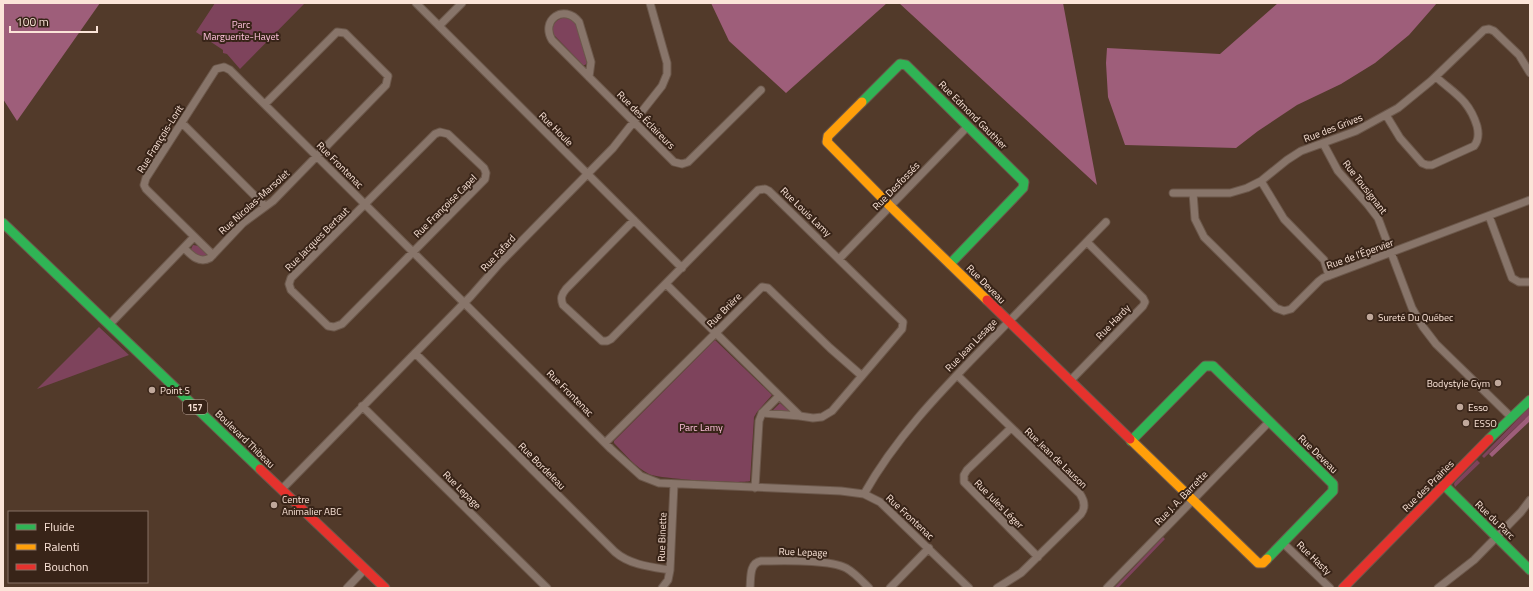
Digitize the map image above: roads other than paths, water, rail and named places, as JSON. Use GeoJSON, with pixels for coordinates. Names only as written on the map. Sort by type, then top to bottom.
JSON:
{"type":"FeatureCollection","features":[{"type":"Feature","properties":{"kind":"street","name":"Rue Houle"},"geometry":{"type":"LineString","coordinates":[[416,3],[682,268]]}},
{"type":"Feature","properties":{"kind":"street"},"geometry":{"type":"LineString","coordinates":[[439,26],[462,3]]}},
{"type":"Feature","properties":{"kind":"street","name":"Rue Fafard"},"geometry":{"type":"LineString","coordinates":[[282,489],[465,302],[490,276],[500,263],[612,148],[662,86],[667,74],[667,63],[650,3]]}},
{"type":"Feature","properties":{"kind":"street","name":"Rue des Éclaireurs"},"geometry":{"type":"LineString","coordinates":[[589,77],[591,59],[579,22],[571,14],[560,14],[555,16],[549,25],[549,36],[552,40],[633,122],[674,162],[682,164],[688,162],[761,90]]}},
{"type":"Feature","properties":{"kind":"street","name":"Rue des Grives"},"geometry":{"type":"LineString","coordinates":[[1173,193],[1234,192],[1247,188],[1261,181],[1296,154],[1356,131],[1386,116],[1412,98],[1436,77],[1481,31],[1486,29],[1494,31],[1509,45],[1522,59],[1530,73]]}},
{"type":"Feature","properties":{"kind":"street","name":"Rue Nicolas-Marsolet"},"geometry":{"type":"LineString","coordinates":[[213,255],[243,223],[273,201],[386,85],[388,79],[386,73],[345,33],[337,32],[265,104]]}},
{"type":"Feature","properties":{"kind":"street","name":"Rue Edmond Gauthier"},"geometry":{"type":"LineString","coordinates":[[827,140],[828,136],[902,63],[912,70],[1023,180],[1025,184],[1023,188],[950,264]]}},
{"type":"Feature","properties":{"kind":"street","name":"Rue Frontenac"},"geometry":{"type":"LineString","coordinates":[[224,67],[230,70],[265,104],[605,442],[643,477],[656,482],[674,484],[841,491],[864,494],[884,504],[969,588]]}},
{"type":"Feature","properties":{"kind":"street","name":"Rue François-Lorit"},"geometry":{"type":"LineString","coordinates":[[213,255],[145,186],[146,178],[216,69],[224,67]]}},
{"type":"Feature","properties":{"kind":"street"},"geometry":{"type":"LineString","coordinates":[[1386,116],[1400,138],[1424,164],[1432,165],[1474,146],[1477,143],[1479,135],[1470,109],[1459,95],[1436,77]]}},
{"type":"Feature","properties":{"kind":"street"},"geometry":{"type":"LineString","coordinates":[[182,123],[266,206]]}},
{"type":"Feature","properties":{"kind":"street","name":"Rue Desfossés"},"geometry":{"type":"LineString","coordinates":[[839,259],[968,126]]}},
{"type":"Feature","properties":{"kind":"street","name":"Rue Françoise Capel"},"geometry":{"type":"LineString","coordinates":[[365,204],[439,132],[448,134],[474,158],[486,171],[484,181],[413,252]]}},
{"type":"Feature","properties":{"kind":"street","name":"Rue Deveau"},"geometry":{"type":"LineString","coordinates":[[827,140],[830,146],[890,206],[1008,322],[1258,564],[1263,563],[1333,491],[1334,487],[1333,484],[1213,366],[1209,365],[1205,366],[1131,441]]}},
{"type":"Feature","properties":{"kind":"street","name":"Rue Tousignant"},"geometry":{"type":"LineString","coordinates":[[1323,143],[1338,171],[1376,215],[1411,305],[1426,331],[1436,344],[1511,417]]}},
{"type":"Feature","properties":{"kind":"street"},"geometry":{"type":"LineString","coordinates":[[1261,181],[1281,216],[1324,260],[1329,276]]}},
{"type":"Feature","properties":{"kind":"street","name":"Rue Louis Lamy"},"geometry":{"type":"LineString","coordinates":[[634,220],[566,289],[562,295],[562,302],[599,339],[607,341],[611,339],[758,190],[762,189],[769,190],[904,324],[902,329],[832,411],[816,418],[762,413]]}},
{"type":"Feature","properties":{"kind":"street","name":"Rue de l'Épervier"},"geometry":{"type":"LineString","coordinates":[[1193,193],[1195,219],[1204,237],[1276,308],[1284,311],[1289,310],[1319,281],[1329,276],[1391,254],[1530,200]]}},
{"type":"Feature","properties":{"kind":"street","name":"Rue Jacques Bertaut"},"geometry":{"type":"LineString","coordinates":[[365,204],[290,280],[289,284],[291,290],[326,324],[334,327],[342,324],[413,252]]}},
{"type":"Feature","properties":{"kind":"street"},"geometry":{"type":"LineString","coordinates":[[1489,216],[1512,278],[1519,282],[1530,282]]}},
{"type":"Feature","properties":{"kind":"street","name":"Rue Jean Lesage"},"geometry":{"type":"LineString","coordinates":[[864,494],[878,470],[905,433],[935,397],[1106,222]]}},
{"type":"Feature","properties":{"kind":"street","name":"Boulevard Thibeau"},"geometry":{"type":"LineString","coordinates":[[3,224],[385,588]]}},
{"type":"Feature","properties":{"kind":"street"},"geometry":{"type":"LineString","coordinates":[[109,325],[194,237]]}},
{"type":"Feature","properties":{"kind":"street","name":"Rue Hardy"},"geometry":{"type":"LineString","coordinates":[[1070,381],[1143,306],[1145,302],[1144,298],[1086,242]]}},
{"type":"Feature","properties":{"kind":"street"},"geometry":{"type":"LineString","coordinates":[[184,248],[195,258],[202,260],[207,260],[213,255]]}},
{"type":"Feature","properties":{"kind":"street"},"geometry":{"type":"LineString","coordinates":[[666,284],[800,416]]}},
{"type":"Feature","properties":{"kind":"street","name":"Rue Brière"},"geometry":{"type":"LineString","coordinates":[[605,442],[761,288],[766,287],[830,348],[862,376]]}},
{"type":"Feature","properties":{"kind":"street","name":"Rue Bordeleau"},"geometry":{"type":"LineString","coordinates":[[414,353],[622,558],[670,570]]}},
{"type":"Feature","properties":{"kind":"street","name":"Rue Jean de Lauson"},"geometry":{"type":"LineString","coordinates":[[957,375],[1010,428],[1080,494],[1083,500],[1084,508],[1081,514],[1021,573],[997,588]]}},
{"type":"Feature","properties":{"kind":"street"},"geometry":{"type":"LineString","coordinates":[[755,488],[758,424],[762,413],[779,396]]}},
{"type":"Feature","properties":{"kind":"street","name":"Rue des Prairies"},"geometry":{"type":"LineString","coordinates":[[1343,588],[1511,417],[1530,400]]}},
{"type":"Feature","properties":{"kind":"street","name":"Rue Lepage"},"geometry":{"type":"LineString","coordinates":[[362,406],[547,588]]}},
{"type":"Feature","properties":{"kind":"street","name":"Rue J. A. Barrette"},"geometry":{"type":"LineString","coordinates":[[1107,588],[1269,422]]}},
{"type":"Feature","properties":{"kind":"street","name":"Rue Jules Léger"},"geometry":{"type":"LineString","coordinates":[[1010,428],[967,470],[964,475],[964,482],[1038,557]]}},
{"type":"Feature","properties":{"kind":"street","name":"Rue Binette"},"geometry":{"type":"LineString","coordinates":[[662,588],[668,580],[670,570],[674,484]]}},
{"type":"Feature","properties":{"kind":"street","name":"Rue du Parc"},"geometry":{"type":"LineString","coordinates":[[1444,485],[1530,570]]}},
{"type":"Feature","properties":{"kind":"street"},"geometry":{"type":"LineString","coordinates":[[1438,588],[1474,560],[1524,510],[1530,500]]}},
{"type":"Feature","properties":{"kind":"street","name":"Rue Hasty"},"geometry":{"type":"LineString","coordinates":[[1283,542],[1330,588]]}},
{"type":"Feature","properties":{"kind":"street"},"geometry":{"type":"LineString","coordinates":[[890,588],[929,548]]}},
{"type":"Feature","properties":{"kind":"street","name":"Rue Lepage"},"geometry":{"type":"LineString","coordinates":[[750,588],[752,567],[756,562],[761,561],[824,562],[837,564],[851,571],[869,588]]}},
{"type":"Feature","properties":{"kind":"street"},"geometry":{"type":"LineString","coordinates":[[347,588],[365,569]]}},
{"type":"Feature","properties":{"kind":"place","name":"Sureté Du Québec"},"geometry":{"type":"Point","coordinates":[1370,317]}},
{"type":"Feature","properties":{"kind":"place","name":"Bodystyle Gym"},"geometry":{"type":"Point","coordinates":[1498,383]}},
{"type":"Feature","properties":{"kind":"place","name":"Point S"},"geometry":{"type":"Point","coordinates":[152,390]}},
{"type":"Feature","properties":{"kind":"place","name":"Esso"},"geometry":{"type":"Point","coordinates":[1460,407]}},
{"type":"Feature","properties":{"kind":"place","name":"ESSO"},"geometry":{"type":"Point","coordinates":[1466,423]}},
{"type":"Feature","properties":{"kind":"place","name":"Centre Animalier ABC"},"geometry":{"type":"Point","coordinates":[274,505]}},
{"type":"Feature","properties":{"kind":"park label","name":"Parc Marguerite-Hayet"},"geometry":{"type":"Point","coordinates":[241,30]}},
{"type":"Feature","properties":{"kind":"park label","name":"Parc Lamy"},"geometry":{"type":"Point","coordinates":[701,427]}}]}
